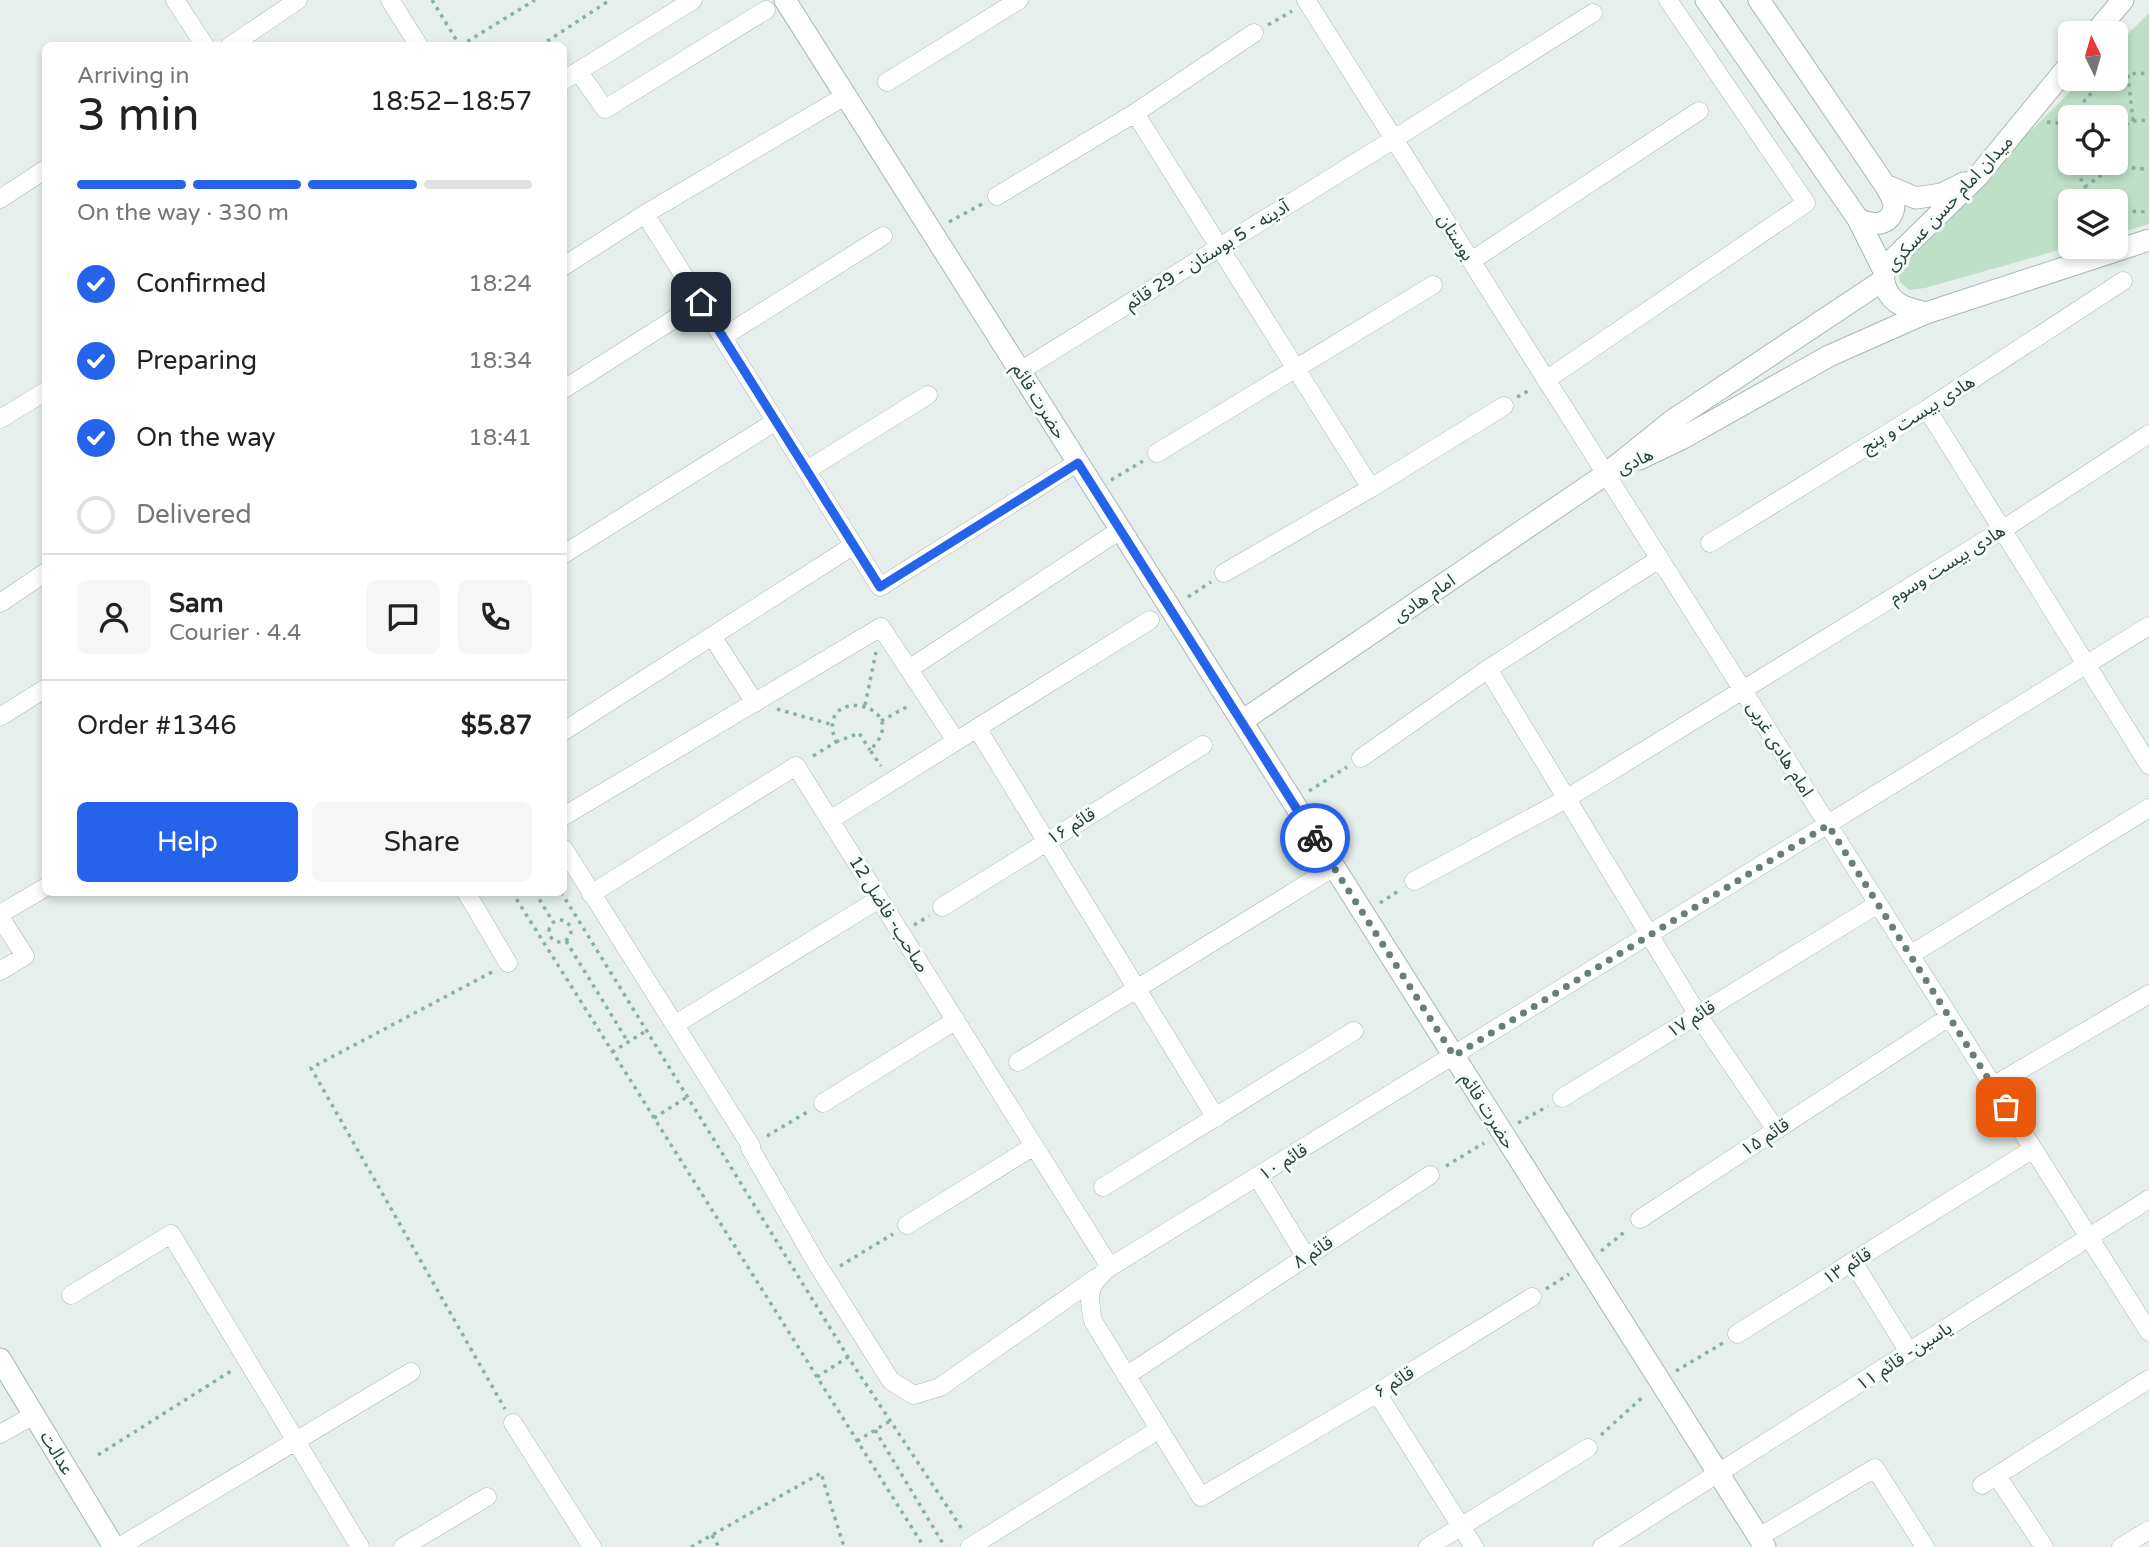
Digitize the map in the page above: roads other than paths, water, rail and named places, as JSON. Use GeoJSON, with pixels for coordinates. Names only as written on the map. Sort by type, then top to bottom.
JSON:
{"type":"FeatureCollection","features":[{"type":"Feature","properties":{"kind":"street"},"geometry":{"type":"LineString","coordinates":[[175,0],[202,42]]}},
{"type":"Feature","properties":{"kind":"street"},"geometry":{"type":"LineString","coordinates":[[236,42],[298,0]]}},
{"type":"Feature","properties":{"kind":"street"},"geometry":{"type":"LineString","coordinates":[[390,0],[416,42]]}},
{"type":"Feature","properties":{"kind":"street"},"geometry":{"type":"LineString","coordinates":[[693,0],[571,76],[605,109],[775,5]]}},
{"type":"Feature","properties":{"kind":"street"},"geometry":{"type":"LineString","coordinates":[[887,82],[1019,0]]}},
{"type":"Feature","properties":{"kind":"street"},"geometry":{"type":"LineString","coordinates":[[1546,380],[1806,202],[1668,0]]}},
{"type":"Feature","properties":{"kind":"street"},"geometry":{"type":"LineString","coordinates":[[1706,0],[1858,219],[1883,275]]}},
{"type":"Feature","properties":{"kind":"street"},"geometry":{"type":"LineString","coordinates":[[1759,0],[1892,196],[1894,207],[1888,218],[1879,224],[1868,225],[1858,219]]}},
{"type":"Feature","properties":{"kind":"street"},"geometry":{"type":"LineString","coordinates":[[2105,21],[2123,0]]}},
{"type":"Feature","properties":{"kind":"street","name":"بوستان"},"geometry":{"type":"LineString","coordinates":[[1308,1],[1606,474]]}},
{"type":"Feature","properties":{"kind":"street","name":"حضرت قائم"},"geometry":{"type":"LineString","coordinates":[[775,5],[845,96],[1762,1542]]}},
{"type":"Feature","properties":{"kind":"street","name":"آدینه - 5 بوستان - 29 قائم"},"geometry":{"type":"LineString","coordinates":[[1020,371],[1593,13]]}},
{"type":"Feature","properties":{"kind":"street"},"geometry":{"type":"LineString","coordinates":[[998,196],[1135,114],[1254,33]]}},
{"type":"Feature","properties":{"kind":"street","name":"میدان امام حسن عسکری"},"geometry":{"type":"LineString","coordinates":[[1926,313],[1902,306],[1894,300],[1883,275],[1914,236],[1978,176],[2058,79]]}},
{"type":"Feature","properties":{"kind":"street"},"geometry":{"type":"LineString","coordinates":[[567,263],[845,96]]}},
{"type":"Feature","properties":{"kind":"street"},"geometry":{"type":"LineString","coordinates":[[1471,261],[1699,111]]}},
{"type":"Feature","properties":{"kind":"street"},"geometry":{"type":"LineString","coordinates":[[1135,114],[1371,488]]}},
{"type":"Feature","properties":{"kind":"street"},"geometry":{"type":"LineString","coordinates":[[0,199],[42,172]]}},
{"type":"Feature","properties":{"kind":"street"},"geometry":{"type":"LineString","coordinates":[[1885,185],[1916,198],[1942,194],[1978,176]]}},
{"type":"Feature","properties":{"kind":"street"},"geometry":{"type":"LineString","coordinates":[[645,214],[880,587],[1078,463]]}},
{"type":"Feature","properties":{"kind":"street"},"geometry":{"type":"LineString","coordinates":[[723,337],[883,236]]}},
{"type":"Feature","properties":{"kind":"street"},"geometry":{"type":"LineString","coordinates":[[1926,313],[2149,240]]}},
{"type":"Feature","properties":{"kind":"street","name":"هادی"},"geometry":{"type":"LineString","coordinates":[[1606,474],[1673,421],[1883,275]]}},
{"type":"Feature","properties":{"kind":"street","name":"هادی بیست و پنج"},"geometry":{"type":"LineString","coordinates":[[1710,543],[1927,409],[2123,281]]}},
{"type":"Feature","properties":{"kind":"street"},"geometry":{"type":"LineString","coordinates":[[1157,453],[1433,285]]}},
{"type":"Feature","properties":{"kind":"street"},"geometry":{"type":"LineString","coordinates":[[567,387],[701,302]]}},
{"type":"Feature","properties":{"kind":"street","name":"هادی"},"geometry":{"type":"LineString","coordinates":[[1606,474],[1683,438],[1829,356],[1926,313]]}},
{"type":"Feature","properties":{"kind":"street"},"geometry":{"type":"LineString","coordinates":[[0,419],[42,393]]}},
{"type":"Feature","properties":{"kind":"street"},"geometry":{"type":"LineString","coordinates":[[807,470],[928,395]]}},
{"type":"Feature","properties":{"kind":"street"},"geometry":{"type":"LineString","coordinates":[[1224,573],[1371,488],[1504,406]]}},
{"type":"Feature","properties":{"kind":"street"},"geometry":{"type":"LineString","coordinates":[[1927,409],[2149,765]]}},
{"type":"Feature","properties":{"kind":"street"},"geometry":{"type":"LineString","coordinates":[[567,552],[776,421]]}},
{"type":"Feature","properties":{"kind":"street","name":"هادی بیست وسوم"},"geometry":{"type":"LineString","coordinates":[[1414,881],[1566,799],[2002,530],[2149,434]]}},
{"type":"Feature","properties":{"kind":"street","name":"امام هادی غربی"},"geometry":{"type":"LineString","coordinates":[[1606,474],[2149,1332]]}},
{"type":"Feature","properties":{"kind":"street","name":"امام هادی"},"geometry":{"type":"LineString","coordinates":[[1242,721],[1606,474]]}},
{"type":"Feature","properties":{"kind":"street"},"geometry":{"type":"LineString","coordinates":[[909,670],[1121,530]]}},
{"type":"Feature","properties":{"kind":"street"},"geometry":{"type":"LineString","coordinates":[[567,729],[854,545]]}},
{"type":"Feature","properties":{"kind":"street"},"geometry":{"type":"LineString","coordinates":[[1362,758],[1488,669],[1660,559]]}},
{"type":"Feature","properties":{"kind":"street"},"geometry":{"type":"LineString","coordinates":[[0,603],[42,575]]}},
{"type":"Feature","properties":{"kind":"street"},"geometry":{"type":"LineString","coordinates":[[830,820],[1150,620]]}},
{"type":"Feature","properties":{"kind":"street","name":"قائم ۱۰"},"geometry":{"type":"LineString","coordinates":[[567,854],[676,1024],[674,1026],[751,1146],[825,1275],[891,1381],[914,1395],[940,1387],[1103,1273],[2149,626]]}},
{"type":"Feature","properties":{"kind":"street"},"geometry":{"type":"LineString","coordinates":[[567,814],[881,627],[956,741]]}},
{"type":"Feature","properties":{"kind":"street"},"geometry":{"type":"LineString","coordinates":[[712,636],[755,702]]}},
{"type":"Feature","properties":{"kind":"street"},"geometry":{"type":"LineString","coordinates":[[1488,669],[1649,936],[1776,1130]]}},
{"type":"Feature","properties":{"kind":"street"},"geometry":{"type":"LineString","coordinates":[[0,717],[42,691]]}},
{"type":"Feature","properties":{"kind":"street"},"geometry":{"type":"LineString","coordinates":[[978,728],[1216,1118]]}},
{"type":"Feature","properties":{"kind":"street","name":"قائم ۱۶"},"geometry":{"type":"LineString","coordinates":[[942,907],[1203,745]]}},
{"type":"Feature","properties":{"kind":"street","name":"صاحب- فاضل 12"},"geometry":{"type":"LineString","coordinates":[[591,894],[796,766],[1034,1146],[1103,1273]]}},
{"type":"Feature","properties":{"kind":"street"},"geometry":{"type":"LineString","coordinates":[[1910,955],[2149,808]]}},
{"type":"Feature","properties":{"kind":"street"},"geometry":{"type":"LineString","coordinates":[[1018,1062],[1334,867]]}},
{"type":"Feature","properties":{"kind":"street"},"geometry":{"type":"LineString","coordinates":[[0,971],[25,956],[0,916],[42,890]]}},
{"type":"Feature","properties":{"kind":"street"},"geometry":{"type":"LineString","coordinates":[[468,896],[508,963]]}},
{"type":"Feature","properties":{"kind":"street"},"geometry":{"type":"LineString","coordinates":[[676,1024],[879,899]]}},
{"type":"Feature","properties":{"kind":"street","name":"قائم ۱۷"},"geometry":{"type":"LineString","coordinates":[[1562,1098],[1878,904]]}},
{"type":"Feature","properties":{"kind":"street"},"geometry":{"type":"LineString","coordinates":[[1993,1086],[2149,994]]}},
{"type":"Feature","properties":{"kind":"street","name":"قائم ۱۵"},"geometry":{"type":"LineString","coordinates":[[1640,1219],[1949,1017]]}},
{"type":"Feature","properties":{"kind":"street"},"geometry":{"type":"LineString","coordinates":[[823,1103],[956,1020]]}},
{"type":"Feature","properties":{"kind":"street"},"geometry":{"type":"LineString","coordinates":[[1103,1187],[1354,1031]]}},
{"type":"Feature","properties":{"kind":"street"},"geometry":{"type":"LineString","coordinates":[[907,1225],[1034,1146]]}},
{"type":"Feature","properties":{"kind":"street","name":"قائم ۱۳"},"geometry":{"type":"LineString","coordinates":[[1737,1334],[2033,1149]]}},
{"type":"Feature","properties":{"kind":"street","name":"قائم ۸"},"geometry":{"type":"LineString","coordinates":[[1126,1376],[1430,1175]]}},
{"type":"Feature","properties":{"kind":"street"},"geometry":{"type":"LineString","coordinates":[[1258,1178],[1306,1257]]}},
{"type":"Feature","properties":{"kind":"street","name":"یاسین- قائم ۱۱"},"geometry":{"type":"LineString","coordinates":[[1602,1547],[2149,1199]]}},
{"type":"Feature","properties":{"kind":"street"},"geometry":{"type":"LineString","coordinates":[[71,1294],[171,1234],[360,1547]]}},
{"type":"Feature","properties":{"kind":"street"},"geometry":{"type":"LineString","coordinates":[[1853,1262],[1909,1352]]}},
{"type":"Feature","properties":{"kind":"street"},"geometry":{"type":"LineString","coordinates":[[971,1546],[1158,1430],[1093,1321],[1089,1296],[1103,1273]]}},
{"type":"Feature","properties":{"kind":"street","name":"قائم ۶"},"geometry":{"type":"LineString","coordinates":[[1158,1430],[1201,1497],[1532,1297]]}},
{"type":"Feature","properties":{"kind":"street","name":"عدالت"},"geometry":{"type":"LineString","coordinates":[[0,1359],[116,1547]]}},
{"type":"Feature","properties":{"kind":"street"},"geometry":{"type":"LineString","coordinates":[[116,1547],[411,1372]]}},
{"type":"Feature","properties":{"kind":"street"},"geometry":{"type":"LineString","coordinates":[[1982,1485],[2149,1379]]}},
{"type":"Feature","properties":{"kind":"street"},"geometry":{"type":"LineString","coordinates":[[1377,1393],[1474,1547]]}},
{"type":"Feature","properties":{"kind":"street"},"geometry":{"type":"LineString","coordinates":[[0,1434],[34,1415]]}},
{"type":"Feature","properties":{"kind":"street"},"geometry":{"type":"LineString","coordinates":[[513,1423],[592,1547]]}},
{"type":"Feature","properties":{"kind":"street"},"geometry":{"type":"LineString","coordinates":[[1428,1547],[1588,1448]]}},
{"type":"Feature","properties":{"kind":"street"},"geometry":{"type":"LineString","coordinates":[[1762,1542],[1875,1468],[1925,1547]]}},
{"type":"Feature","properties":{"kind":"street"},"geometry":{"type":"LineString","coordinates":[[1997,1476],[2045,1547]]}},
{"type":"Feature","properties":{"kind":"street"},"geometry":{"type":"LineString","coordinates":[[403,1547],[487,1497]]}},
{"type":"Feature","properties":{"kind":"street"},"geometry":{"type":"LineString","coordinates":[[2121,1547],[2149,1530]]}}]}
